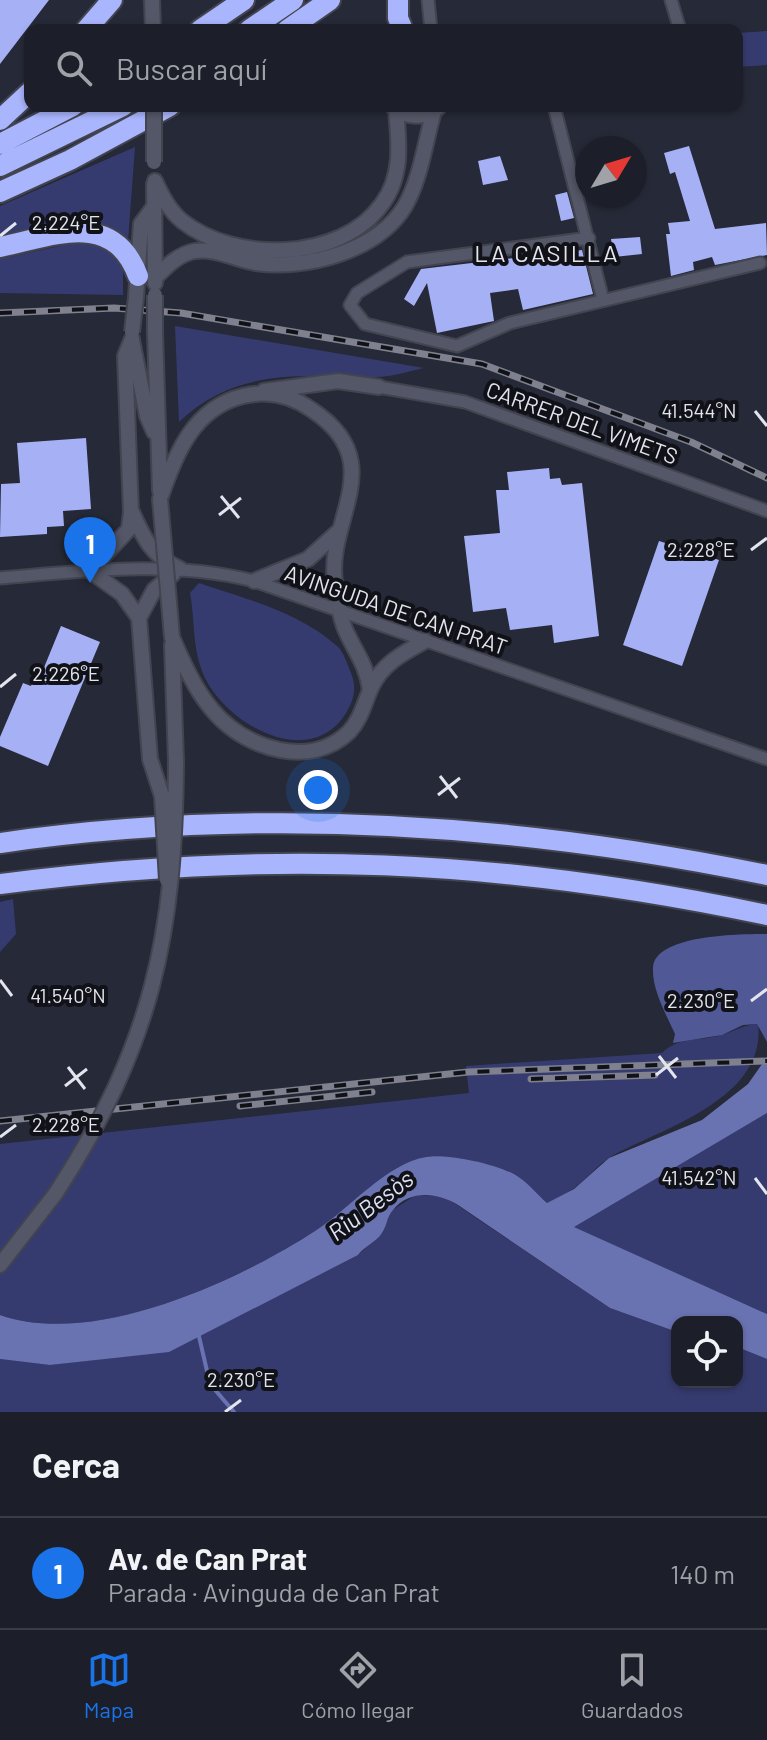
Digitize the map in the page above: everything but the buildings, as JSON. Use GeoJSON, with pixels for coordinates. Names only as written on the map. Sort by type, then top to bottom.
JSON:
{"type":"FeatureCollection","features":[{"type":"Feature","properties":{"kind":"highway"},"geometry":{"type":"LineString","coordinates":[[91,24],[112,0]]}},
{"type":"Feature","properties":{"kind":"highway"},"geometry":{"type":"LineString","coordinates":[[209,24],[244,0]]}},
{"type":"Feature","properties":{"kind":"highway"},"geometry":{"type":"LineString","coordinates":[[258,24],[293,0]]}},
{"type":"Feature","properties":{"kind":"highway"},"geometry":{"type":"LineString","coordinates":[[296,24],[330,0]]}},
{"type":"Feature","properties":{"kind":"highway"},"geometry":{"type":"LineString","coordinates":[[398,0],[402,24]]}},
{"type":"Feature","properties":{"kind":"highway"},"geometry":{"type":"LineString","coordinates":[[0,120],[24,98]]}},
{"type":"Feature","properties":{"kind":"highway"},"geometry":{"type":"LineString","coordinates":[[0,144],[61,112]]}},
{"type":"Feature","properties":{"kind":"highway"},"geometry":{"type":"LineString","coordinates":[[0,166],[111,112]]}},
{"type":"Feature","properties":{"kind":"highway"},"geometry":{"type":"LineString","coordinates":[[0,192],[70,160],[157,112]]}},
{"type":"Feature","properties":{"kind":"highway"},"geometry":{"type":"LineString","coordinates":[[0,247],[65,233],[99,234],[123,247],[147,277]]}},
{"type":"Feature","properties":{"kind":"highway"},"geometry":{"type":"LineString","coordinates":[[0,843],[135,828],[224,823],[399,825],[585,842],[767,875]]}},
{"type":"Feature","properties":{"kind":"highway"},"geometry":{"type":"LineString","coordinates":[[0,884],[101,871],[200,864],[355,862],[469,868],[582,881],[767,915]]}},
{"type":"Feature","properties":{"kind":"street"},"geometry":{"type":"LineString","coordinates":[[152,0],[153,24]]}},
{"type":"Feature","properties":{"kind":"street"},"geometry":{"type":"LineString","coordinates":[[428,0],[430,24]]}},
{"type":"Feature","properties":{"kind":"street"},"geometry":{"type":"LineString","coordinates":[[671,0],[678,24]]}},
{"type":"Feature","properties":{"kind":"street"},"geometry":{"type":"LineString","coordinates":[[0,1265],[81,1154],[123,1074],[157,973],[171,897],[176,761],[172,637],[160,499],[155,295],[147,277],[141,224],[153,208],[154,162],[165,112]]}},
{"type":"Feature","properties":{"kind":"street"},"geometry":{"type":"LineString","coordinates":[[155,181],[172,211],[197,231],[236,245],[284,250],[316,246],[358,228],[383,203],[398,167],[394,112]]}},
{"type":"Feature","properties":{"kind":"street"},"geometry":{"type":"LineString","coordinates":[[406,112],[419,116],[429,112]]}},
{"type":"Feature","properties":{"kind":"street"},"geometry":{"type":"LineString","coordinates":[[171,897],[164,862],[162,796],[150,759],[139,618],[122,594],[90,571],[129,529],[125,356],[132,336],[136,297],[147,277],[177,258],[198,250],[284,265],[310,261],[355,247],[380,231],[403,209],[413,190],[436,112]]}},
{"type":"Feature","properties":{"kind":"street"},"geometry":{"type":"LineString","coordinates":[[556,112],[603,300]]}},
{"type":"Feature","properties":{"kind":"street"},"geometry":{"type":"LineString","coordinates":[[589,238],[407,262],[357,293],[350,305],[365,324],[457,346],[510,323],[760,263]]}},
{"type":"Feature","properties":{"kind":"street"},"geometry":{"type":"LineString","coordinates":[[132,336],[147,416],[158,439]]}},
{"type":"Feature","properties":{"kind":"street"},"geometry":{"type":"LineString","coordinates":[[160,499],[172,465],[194,427],[220,405],[260,392],[323,382],[379,387]]}},
{"type":"Feature","properties":{"kind":"street","name":"CARRER DEL VIMETS"},"geometry":{"type":"LineString","coordinates":[[379,387],[465,402],[767,511]]}},
{"type":"Feature","properties":{"kind":"street"},"geometry":{"type":"LineString","coordinates":[[260,392],[305,405],[335,428],[351,471],[351,499],[333,567],[341,614],[346,630],[364,661],[370,690]]}},
{"type":"Feature","properties":{"kind":"street"},"geometry":{"type":"LineString","coordinates":[[131,512],[147,546],[160,560],[180,569],[154,590],[139,618]]}},
{"type":"Feature","properties":{"kind":"street"},"geometry":{"type":"LineString","coordinates":[[254,581],[308,559],[342,527]]}},
{"type":"Feature","properties":{"kind":"street","name":"AVINGUDA DE CAN PRAT"},"geometry":{"type":"LineString","coordinates":[[0,578],[90,571],[213,570],[254,581],[341,614],[767,759]]}},
{"type":"Feature","properties":{"kind":"street"},"geometry":{"type":"LineString","coordinates":[[172,637],[190,681],[226,728],[261,746],[296,753],[324,748],[350,731],[385,667],[425,641]]}},
{"type":"Feature","properties":{"kind":"shaded area"},"geometry":{"type":"Polygon","coordinates":[[[767,31],[767,65],[743,67],[743,33],[767,31]]]}},
{"type":"Feature","properties":{"kind":"shaded area"},"geometry":{"type":"Polygon","coordinates":[[[135,147],[128,241],[97,221],[73,218],[0,235],[0,206],[135,147]]]}},
{"type":"Feature","properties":{"kind":"shaded area"},"geometry":{"type":"Polygon","coordinates":[[[83,241],[106,247],[123,266],[123,295],[0,293],[0,259],[83,241]]]}},
{"type":"Feature","properties":{"kind":"shaded area"},"geometry":{"type":"Polygon","coordinates":[[[175,326],[424,368],[382,377],[296,376],[247,383],[201,404],[179,422],[175,326]]]}},
{"type":"Feature","properties":{"kind":"shaded area"},"geometry":{"type":"Polygon","coordinates":[[[199,583],[289,615],[322,634],[339,649],[353,678],[354,694],[346,713],[330,731],[311,739],[289,740],[267,734],[227,708],[212,690],[199,661],[190,593],[199,583]]]}},
{"type":"Feature","properties":{"kind":"shaded area"},"geometry":{"type":"Polygon","coordinates":[[[13,899],[16,934],[0,952],[0,902],[13,899]]]}},
{"type":"Feature","properties":{"kind":"shaded area"},"geometry":{"type":"Polygon","coordinates":[[[767,934],[767,1042],[757,1024],[743,1025],[722,1035],[673,1043],[675,1034],[655,985],[653,968],[657,957],[668,948],[701,938],[767,934]]]}},
{"type":"Feature","properties":{"kind":"shaded area"},"geometry":{"type":"Polygon","coordinates":[[[758,1024],[756,1050],[745,1073],[728,1092],[680,1123],[612,1156],[574,1188],[547,1203],[512,1173],[461,1158],[426,1157],[397,1168],[328,1222],[282,1251],[205,1289],[120,1316],[78,1323],[37,1323],[0,1315],[0,1144],[469,1093],[466,1066],[662,1053],[675,1044],[758,1024]]]}},
{"type":"Feature","properties":{"kind":"shaded area"},"geometry":{"type":"Polygon","coordinates":[[[767,1113],[767,1314],[573,1227],[596,1211],[767,1113]]]}},
{"type":"Feature","properties":{"kind":"shaded area"},"geometry":{"type":"Polygon","coordinates":[[[416,1195],[438,1196],[451,1201],[610,1308],[671,1330],[671,1388],[743,1388],[743,1349],[767,1359],[767,1412],[0,1412],[0,1359],[50,1365],[169,1351],[358,1255],[383,1232],[391,1211],[416,1195]]]}},
{"type":"Feature","properties":{"kind":"water","name":"Riu Besòs"},"geometry":{"type":"Polygon","coordinates":[[[767,1057],[767,1113],[574,1227],[767,1314],[767,1359],[743,1349],[743,1316],[671,1316],[671,1330],[610,1308],[458,1205],[424,1195],[400,1203],[391,1212],[380,1236],[358,1255],[169,1352],[50,1365],[0,1359],[0,1315],[37,1323],[77,1323],[120,1316],[205,1289],[283,1251],[328,1222],[382,1178],[411,1161],[436,1156],[489,1165],[520,1178],[547,1203],[574,1189],[609,1158],[702,1120],[748,1084],[767,1057]]]}},
{"type":"Feature","properties":{"kind":"waterway"},"geometry":{"type":"LineString","coordinates":[[198,1332],[210,1384],[234,1412]]}},
{"type":"Feature","properties":{"kind":"railway"},"geometry":{"type":"LineString","coordinates":[[0,313],[114,308],[181,313],[482,364],[691,442],[767,478]]}},
{"type":"Feature","properties":{"kind":"railway"},"geometry":{"type":"LineString","coordinates":[[0,1121],[468,1072],[767,1061]]}},
{"type":"Feature","properties":{"kind":"railway"},"geometry":{"type":"LineString","coordinates":[[531,1079],[655,1075]]}},
{"type":"Feature","properties":{"kind":"railway"},"geometry":{"type":"LineString","coordinates":[[240,1106],[372,1092]]}},
{"type":"Feature","properties":{"kind":"place","name":"Av. de Can Prat"},"geometry":{"type":"Point","coordinates":[90,583]}},
{"type":"Feature","properties":{"kind":"district","name":"LA CASILLA"},"geometry":{"type":"Point","coordinates":[547,254]}}]}
